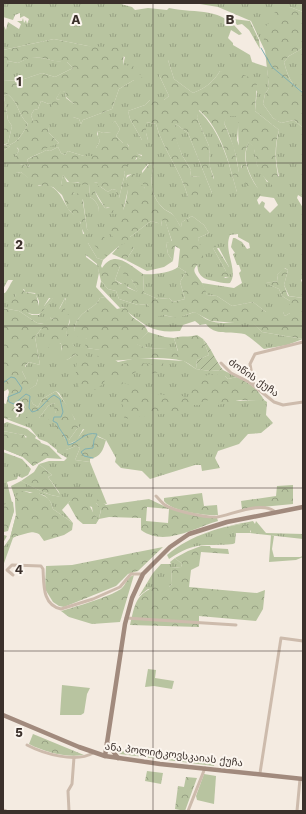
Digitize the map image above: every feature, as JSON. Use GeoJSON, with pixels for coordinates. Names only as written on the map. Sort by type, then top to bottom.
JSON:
{"type":"FeatureCollection","features":[{"type":"Feature","properties":{"kind":"street"},"geometry":{"type":"LineString","coordinates":[[254,386],[250,364],[255,354],[303,342]]}},
{"type":"Feature","properties":{"kind":"street","name":"ძოწის ქუჩა"},"geometry":{"type":"LineString","coordinates":[[221,363],[231,373],[254,386],[263,395],[279,404],[303,402]]}},
{"type":"Feature","properties":{"kind":"street"},"geometry":{"type":"LineString","coordinates":[[156,496],[166,506],[178,510],[216,517],[252,508],[268,508],[274,512]]}},
{"type":"Feature","properties":{"kind":"street"},"geometry":{"type":"LineString","coordinates":[[105,756],[126,618],[143,574],[170,546],[189,534],[227,522],[303,507]]}},
{"type":"Feature","properties":{"kind":"street"},"geometry":{"type":"LineString","coordinates":[[13,575],[7,570],[12,565],[41,566],[43,569],[45,594],[52,604],[61,609],[93,599],[120,587],[131,574],[143,574]]}},
{"type":"Feature","properties":{"kind":"street"},"geometry":{"type":"LineString","coordinates":[[126,618],[236,625]]}},
{"type":"Feature","properties":{"kind":"street"},"geometry":{"type":"LineString","coordinates":[[260,773],[281,638],[303,641]]}},
{"type":"Feature","properties":{"kind":"street","name":"ანა პოლიტკოვსკაიას ქუჩა"},"geometry":{"type":"LineString","coordinates":[[3,715],[105,756],[301,779]]}},
{"type":"Feature","properties":{"kind":"street"},"geometry":{"type":"LineString","coordinates":[[27,745],[42,752],[74,757],[86,756],[95,753],[107,743]]}},
{"type":"Feature","properties":{"kind":"street"},"geometry":{"type":"LineString","coordinates":[[107,743],[118,758]]}},
{"type":"Feature","properties":{"kind":"street"},"geometry":{"type":"LineString","coordinates":[[69,811],[68,792],[72,784],[74,757]]}},
{"type":"Feature","properties":{"kind":"street"},"geometry":{"type":"LineString","coordinates":[[188,811],[205,768]]}},
{"type":"Feature","properties":{"kind":"street"},"geometry":{"type":"LineString","coordinates":[[297,811],[301,779]]}},
{"type":"Feature","properties":{"kind":"green space"},"geometry":{"type":"Polygon","coordinates":[[[3,3],[117,3],[132,7],[135,10],[148,8],[167,10],[169,8],[217,15],[234,25],[242,34],[239,35],[231,30],[228,38],[233,45],[250,55],[252,62],[267,67],[269,88],[265,94],[263,104],[273,118],[281,123],[294,120],[303,128],[303,198],[298,195],[297,198],[303,208],[303,278],[301,280],[303,285],[303,298],[289,296],[284,285],[288,270],[285,268],[277,275],[278,281],[266,283],[279,289],[282,296],[290,301],[290,313],[285,316],[283,312],[266,312],[253,302],[232,306],[217,296],[207,295],[202,283],[234,288],[242,283],[239,273],[241,271],[233,254],[235,253],[231,247],[233,238],[242,242],[247,249],[250,248],[249,243],[238,237],[238,234],[230,235],[228,248],[233,273],[230,283],[206,279],[201,275],[197,265],[199,245],[198,238],[209,233],[204,225],[192,216],[182,222],[181,228],[172,214],[159,204],[154,194],[151,182],[154,165],[148,164],[142,171],[145,190],[133,174],[127,175],[126,178],[129,185],[123,211],[130,237],[151,221],[162,226],[161,220],[165,220],[172,242],[166,243],[168,254],[173,261],[164,267],[147,271],[126,260],[134,248],[119,246],[103,260],[97,258],[88,243],[86,257],[98,266],[99,273],[96,287],[105,297],[100,298],[94,306],[82,314],[76,323],[74,330],[87,339],[87,348],[101,350],[118,362],[137,358],[184,361],[196,369],[210,371],[223,370],[237,377],[228,379],[225,376],[220,376],[234,401],[264,400],[267,402],[266,415],[273,423],[261,433],[248,434],[239,444],[218,451],[215,458],[220,468],[202,471],[201,465],[195,465],[150,479],[142,471],[121,468],[115,462],[116,458],[106,440],[83,429],[77,440],[69,444],[69,440],[79,426],[59,393],[56,391],[42,399],[38,407],[33,404],[26,391],[36,385],[38,379],[26,379],[22,371],[29,362],[40,365],[35,337],[41,329],[48,328],[50,337],[61,344],[62,353],[67,360],[76,354],[74,346],[66,335],[70,321],[64,310],[65,298],[54,318],[51,319],[50,317],[44,324],[37,323],[19,311],[3,308],[3,293],[5,293],[13,280],[8,280],[3,289],[3,151],[10,146],[16,146],[19,151],[15,156],[59,143],[49,133],[48,127],[33,121],[31,115],[34,110],[38,109],[41,101],[49,104],[51,102],[53,106],[60,106],[60,100],[56,99],[61,90],[65,92],[66,98],[74,104],[73,117],[79,119],[81,124],[83,120],[112,109],[119,89],[134,80],[143,80],[123,65],[125,57],[88,46],[54,39],[3,50],[3,24],[6,30],[8,22],[19,29],[21,24],[17,21],[22,21],[23,18],[24,23],[26,20],[27,24],[29,19],[24,16],[20,18],[20,13],[15,15],[13,20],[3,17],[3,3]],[[168,60],[159,75],[169,96],[164,100],[150,100],[145,105],[128,111],[130,119],[142,140],[148,140],[146,133],[146,122],[156,124],[163,143],[185,187],[188,197],[200,177],[190,176],[191,170],[182,155],[172,130],[176,124],[188,133],[212,193],[214,178],[210,167],[209,146],[197,118],[198,110],[213,128],[223,148],[237,192],[239,185],[238,166],[224,123],[227,116],[239,116],[237,140],[241,151],[241,167],[258,189],[247,166],[246,154],[249,141],[254,147],[257,165],[267,182],[279,176],[276,153],[279,130],[255,111],[257,91],[220,71],[209,84],[193,93],[174,79],[168,60]],[[115,121],[111,125],[111,132],[103,133],[98,131],[97,134],[100,141],[94,156],[84,156],[68,151],[65,155],[61,153],[58,147],[50,151],[46,150],[31,157],[27,160],[30,167],[20,164],[15,171],[17,173],[21,172],[39,186],[45,185],[54,188],[70,211],[78,219],[83,234],[89,232],[87,229],[83,200],[61,185],[63,174],[67,182],[89,183],[90,197],[97,203],[99,212],[110,207],[105,208],[93,188],[94,183],[98,182],[98,185],[108,192],[112,189],[116,190],[119,198],[125,173],[124,171],[127,164],[137,159],[137,157],[141,159],[142,155],[138,154],[134,147],[129,147],[128,144],[123,143],[116,136],[120,129],[115,121]],[[260,196],[257,200],[259,205],[262,201],[265,203],[264,207],[270,213],[278,205],[274,198],[260,196]],[[213,248],[226,271],[220,271],[225,278],[229,277],[229,267],[219,248],[213,248]],[[24,289],[16,294],[14,300],[6,302],[32,315],[39,315],[53,298],[49,298],[44,306],[39,306],[39,301],[35,293],[25,292],[24,289]]]}},
{"type":"Feature","properties":{"kind":"green space"},"geometry":{"type":"Polygon","coordinates":[[[194,3],[303,3],[303,12],[290,7],[264,31],[266,53],[251,21],[218,7],[194,3]]]}},
{"type":"Feature","properties":{"kind":"green space"},"geometry":{"type":"Polygon","coordinates":[[[290,7],[303,12],[303,48],[289,56],[284,62],[288,75],[293,83],[303,91],[303,128],[294,120],[281,123],[273,118],[263,104],[265,94],[269,88],[263,31],[275,12],[290,7]]]}},
{"type":"Feature","properties":{"kind":"green space"},"geometry":{"type":"Polygon","coordinates":[[[233,19],[250,21],[259,40],[260,49],[249,30],[242,24],[237,25],[233,19]]]}},
{"type":"Feature","properties":{"kind":"green space"},"geometry":{"type":"Polygon","coordinates":[[[54,39],[88,46],[124,48],[123,65],[133,66],[144,80],[134,80],[119,89],[112,109],[83,120],[81,124],[79,119],[73,117],[70,111],[74,104],[66,97],[65,92],[61,91],[56,99],[60,100],[60,106],[57,110],[52,110],[51,103],[49,104],[41,101],[38,109],[34,110],[31,115],[33,121],[39,119],[48,125],[49,133],[59,143],[17,160],[15,156],[19,151],[18,148],[10,146],[3,151],[3,146],[8,146],[15,142],[21,136],[28,124],[22,117],[11,97],[7,94],[4,96],[8,120],[12,126],[8,143],[3,145],[3,80],[18,81],[42,73],[55,77],[73,68],[67,62],[59,62],[37,57],[18,63],[8,61],[3,78],[3,50],[54,39]]]}},
{"type":"Feature","properties":{"kind":"green space"},"geometry":{"type":"Polygon","coordinates":[[[303,48],[303,91],[293,83],[288,75],[284,62],[289,56],[303,48]]]}},
{"type":"Feature","properties":{"kind":"green space"},"geometry":{"type":"Polygon","coordinates":[[[30,57],[67,62],[73,68],[55,77],[42,73],[18,81],[3,80],[5,67],[8,61],[18,63],[30,57]]]}},
{"type":"Feature","properties":{"kind":"green space"},"geometry":{"type":"Polygon","coordinates":[[[168,60],[174,79],[193,93],[209,84],[220,71],[240,73],[257,81],[255,111],[279,130],[276,142],[278,177],[275,187],[260,172],[256,162],[254,150],[249,142],[245,154],[247,166],[258,189],[248,191],[240,154],[238,116],[228,116],[224,123],[234,147],[243,193],[237,192],[228,159],[219,137],[214,127],[199,110],[197,118],[209,146],[210,167],[217,189],[212,193],[188,133],[176,124],[173,130],[182,155],[191,170],[190,176],[200,177],[199,193],[196,198],[188,197],[181,178],[159,134],[156,124],[146,122],[146,133],[148,140],[142,140],[130,119],[128,111],[145,105],[150,100],[164,100],[169,96],[159,75],[160,61],[168,60]]]}},
{"type":"Feature","properties":{"kind":"green space"},"geometry":{"type":"Polygon","coordinates":[[[7,94],[14,101],[22,117],[28,124],[21,136],[15,142],[8,146],[3,146],[8,143],[12,126],[8,120],[4,96],[7,94]]]}},
{"type":"Feature","properties":{"kind":"green space"},"geometry":{"type":"Polygon","coordinates":[[[115,121],[120,129],[116,136],[123,143],[127,143],[129,147],[136,146],[138,154],[143,157],[143,160],[137,157],[133,164],[127,164],[127,171],[124,171],[125,173],[119,198],[117,197],[116,190],[112,189],[108,192],[98,186],[98,182],[94,183],[99,199],[105,208],[113,209],[114,214],[99,212],[97,203],[90,197],[89,184],[85,186],[78,182],[70,183],[63,175],[61,185],[72,188],[74,194],[81,193],[87,229],[91,233],[85,235],[80,225],[81,223],[68,209],[62,195],[53,187],[36,185],[21,172],[17,173],[12,171],[11,165],[20,164],[30,167],[27,160],[31,157],[46,150],[50,151],[58,147],[61,153],[65,155],[68,151],[84,156],[94,156],[90,148],[96,148],[100,141],[98,131],[103,133],[111,132],[111,124],[115,121]]]}},
{"type":"Feature","properties":{"kind":"green space"},"geometry":{"type":"Polygon","coordinates":[[[149,164],[154,165],[152,171],[152,188],[156,200],[160,205],[176,218],[181,227],[182,222],[192,216],[204,225],[209,233],[198,238],[204,260],[196,266],[194,271],[207,295],[217,296],[232,306],[253,302],[266,312],[283,312],[285,316],[290,313],[290,301],[282,296],[279,289],[265,283],[278,281],[277,275],[284,268],[288,270],[284,285],[288,296],[303,298],[303,339],[262,332],[248,319],[238,323],[211,321],[194,312],[178,318],[163,315],[157,317],[147,304],[138,305],[119,299],[116,291],[108,289],[101,281],[97,264],[81,251],[84,245],[88,243],[97,258],[103,260],[101,266],[102,268],[107,262],[117,259],[122,260],[143,274],[144,293],[158,299],[169,298],[173,302],[185,299],[180,282],[186,272],[178,267],[180,249],[175,246],[173,261],[168,254],[166,243],[172,241],[165,221],[161,220],[162,226],[151,221],[130,237],[127,242],[117,239],[110,234],[107,227],[117,220],[123,211],[128,188],[126,178],[133,173],[145,189],[140,176],[149,164]],[[120,266],[115,280],[138,292],[132,280],[125,277],[120,266]]]}},
{"type":"Feature","properties":{"kind":"green space"},"geometry":{"type":"Polygon","coordinates":[[[99,233],[105,238],[107,257],[95,246],[92,239],[99,233]]]}},
{"type":"Feature","properties":{"kind":"green space"},"geometry":{"type":"Polygon","coordinates":[[[127,242],[134,248],[126,260],[112,254],[119,246],[127,242]]]}},
{"type":"Feature","properties":{"kind":"green space"},"geometry":{"type":"Polygon","coordinates":[[[215,245],[229,267],[229,277],[220,277],[218,274],[220,270],[226,271],[213,248],[215,245]]]}},
{"type":"Feature","properties":{"kind":"green space"},"geometry":{"type":"Polygon","coordinates":[[[120,266],[132,280],[139,293],[115,280],[120,266]]]}},
{"type":"Feature","properties":{"kind":"green space"},"geometry":{"type":"Polygon","coordinates":[[[178,267],[186,272],[180,282],[185,299],[173,302],[169,298],[158,299],[144,293],[143,274],[171,271],[178,267]]]}},
{"type":"Feature","properties":{"kind":"green space"},"geometry":{"type":"Polygon","coordinates":[[[101,281],[108,289],[116,291],[119,299],[138,305],[147,304],[152,309],[163,315],[175,317],[188,315],[194,312],[212,322],[223,323],[248,318],[262,332],[303,339],[287,345],[264,349],[244,334],[218,332],[209,328],[206,324],[200,325],[195,321],[183,325],[180,331],[158,330],[141,322],[129,313],[125,307],[120,308],[100,287],[101,281]]]}},
{"type":"Feature","properties":{"kind":"green space"},"geometry":{"type":"Polygon","coordinates":[[[22,288],[25,292],[36,294],[39,306],[44,306],[53,295],[55,296],[41,313],[28,313],[12,307],[5,302],[14,299],[17,291],[22,288]]]}},
{"type":"Feature","properties":{"kind":"green space"},"geometry":{"type":"Polygon","coordinates":[[[105,297],[117,309],[126,307],[131,316],[147,329],[148,332],[137,344],[147,348],[167,348],[178,351],[174,338],[197,335],[203,339],[209,355],[197,360],[196,369],[185,362],[162,358],[99,361],[97,358],[100,350],[87,348],[85,345],[87,339],[77,336],[74,330],[76,323],[82,314],[94,306],[100,298],[105,297]]]}},
{"type":"Feature","properties":{"kind":"green space"},"geometry":{"type":"Polygon","coordinates":[[[65,298],[65,310],[70,318],[66,335],[70,338],[74,346],[86,356],[93,367],[93,370],[103,371],[131,363],[143,363],[157,366],[158,363],[163,363],[164,366],[161,368],[160,372],[142,375],[142,371],[139,371],[114,380],[105,379],[104,383],[95,390],[79,388],[76,370],[77,362],[81,354],[77,356],[76,354],[67,360],[59,357],[62,349],[61,344],[60,343],[54,349],[48,348],[51,339],[47,333],[47,329],[41,329],[35,337],[40,365],[29,362],[25,366],[25,371],[22,371],[26,379],[36,373],[38,379],[36,385],[27,391],[33,404],[38,407],[42,399],[56,391],[70,409],[75,420],[79,416],[79,426],[69,440],[69,444],[75,441],[88,427],[89,432],[95,431],[98,437],[106,440],[99,455],[90,459],[90,462],[75,460],[80,448],[76,446],[66,450],[63,448],[65,439],[62,434],[60,438],[53,428],[56,425],[48,419],[50,412],[56,413],[54,408],[55,404],[53,403],[48,406],[39,418],[26,418],[26,408],[23,402],[15,419],[6,419],[3,417],[3,403],[6,404],[9,392],[8,389],[3,392],[3,308],[19,311],[37,323],[43,324],[50,316],[51,319],[54,318],[55,311],[60,308],[65,298]]]}},
{"type":"Feature","properties":{"kind":"green space"},"geometry":{"type":"Polygon","coordinates":[[[148,332],[174,338],[178,352],[167,349],[147,348],[136,344],[148,332]]]}},
{"type":"Feature","properties":{"kind":"green space"},"geometry":{"type":"Polygon","coordinates":[[[203,339],[223,370],[210,371],[196,369],[197,360],[209,355],[203,339]]]}},
{"type":"Feature","properties":{"kind":"green space"},"geometry":{"type":"Polygon","coordinates":[[[212,374],[225,376],[228,379],[237,377],[249,383],[256,389],[264,400],[240,400],[213,406],[208,400],[200,405],[185,405],[182,411],[124,419],[124,408],[117,395],[122,389],[121,382],[139,388],[142,392],[172,396],[177,393],[184,397],[190,397],[193,379],[200,380],[207,375],[212,374]]]}},
{"type":"Feature","properties":{"kind":"green space"},"geometry":{"type":"Polygon","coordinates":[[[23,402],[26,408],[26,418],[39,418],[48,406],[53,403],[55,404],[57,425],[65,439],[66,450],[76,446],[80,448],[75,460],[90,462],[107,504],[96,503],[101,508],[99,519],[93,514],[92,507],[70,501],[62,510],[73,523],[53,509],[49,499],[43,495],[24,491],[39,534],[33,532],[26,533],[13,538],[3,566],[3,548],[10,538],[16,515],[15,498],[11,486],[21,481],[51,495],[60,496],[59,492],[48,477],[52,475],[39,464],[49,461],[64,461],[67,458],[57,452],[57,450],[47,442],[39,439],[30,428],[6,419],[18,417],[23,402]]]}},
{"type":"Feature","properties":{"kind":"green space"},"geometry":{"type":"Polygon","coordinates":[[[7,422],[27,429],[36,436],[33,444],[43,460],[33,466],[23,457],[3,449],[27,437],[24,435],[3,431],[3,424],[7,422]]]}},
{"type":"Feature","properties":{"kind":"green space"},"geometry":{"type":"Polygon","coordinates":[[[3,431],[24,435],[27,440],[31,436],[41,443],[49,446],[62,459],[47,458],[33,466],[23,457],[3,449],[3,431]]]}},
{"type":"Feature","properties":{"kind":"green space"},"geometry":{"type":"Polygon","coordinates":[[[3,452],[22,459],[31,469],[28,475],[22,478],[18,476],[17,479],[7,482],[14,511],[8,531],[4,532],[4,535],[7,536],[3,543],[3,452]]]}},
{"type":"Feature","properties":{"kind":"green space"},"geometry":{"type":"Polygon","coordinates":[[[39,464],[52,475],[48,477],[61,496],[52,495],[21,481],[34,472],[39,464]]]}},
{"type":"Feature","properties":{"kind":"green space"},"geometry":{"type":"Polygon","coordinates":[[[293,485],[293,504],[242,509],[241,501],[276,496],[277,486],[293,485]]]}},
{"type":"Feature","properties":{"kind":"green space"},"geometry":{"type":"Polygon","coordinates":[[[24,491],[30,493],[36,491],[47,497],[53,509],[73,523],[72,530],[64,535],[44,541],[35,531],[10,538],[16,515],[15,498],[19,492],[24,491]]]}},
{"type":"Feature","properties":{"kind":"green space"},"geometry":{"type":"Polygon","coordinates":[[[202,493],[204,506],[217,505],[218,515],[197,514],[181,510],[168,505],[164,501],[164,498],[202,493]]]}},
{"type":"Feature","properties":{"kind":"green space"},"geometry":{"type":"Polygon","coordinates":[[[80,495],[80,498],[89,505],[94,514],[99,518],[100,510],[96,503],[98,499],[106,505],[149,499],[166,507],[217,518],[218,521],[179,534],[159,537],[150,535],[141,530],[141,518],[109,517],[99,519],[96,524],[83,524],[77,519],[68,503],[74,497],[80,495]],[[147,507],[146,521],[168,523],[169,509],[147,507]]]}},
{"type":"Feature","properties":{"kind":"green space"},"geometry":{"type":"Polygon","coordinates":[[[9,501],[13,502],[14,511],[8,528],[3,530],[3,506],[9,501]]]}},
{"type":"Feature","properties":{"kind":"green space"},"geometry":{"type":"Polygon","coordinates":[[[253,521],[255,524],[256,521],[266,533],[303,534],[303,539],[250,533],[251,531],[241,524],[226,527],[253,521]]]}},
{"type":"Feature","properties":{"kind":"green space"},"geometry":{"type":"Polygon","coordinates":[[[241,524],[250,526],[250,533],[233,533],[226,530],[226,527],[241,524]]]}},
{"type":"Feature","properties":{"kind":"green space"},"geometry":{"type":"Polygon","coordinates":[[[226,527],[233,533],[236,532],[235,543],[194,547],[187,549],[169,559],[167,555],[186,542],[207,532],[226,527]]]}},
{"type":"Feature","properties":{"kind":"green space"},"geometry":{"type":"Polygon","coordinates":[[[271,535],[274,536],[272,549],[274,557],[303,557],[296,560],[269,562],[271,535]]]}},
{"type":"Feature","properties":{"kind":"green space"},"geometry":{"type":"Polygon","coordinates":[[[201,546],[228,549],[229,554],[201,552],[199,566],[191,570],[189,587],[257,593],[265,590],[263,609],[256,621],[199,616],[199,627],[130,625],[136,603],[142,594],[162,583],[169,587],[172,584],[171,568],[181,567],[182,564],[175,558],[201,546]]]}},
{"type":"Feature","properties":{"kind":"green space"},"geometry":{"type":"Polygon","coordinates":[[[163,547],[138,571],[128,574],[116,586],[64,607],[53,602],[45,589],[46,566],[72,565],[163,547]]]}},
{"type":"Feature","properties":{"kind":"green space"},"geometry":{"type":"Polygon","coordinates":[[[175,558],[182,564],[181,567],[171,568],[172,584],[169,587],[148,589],[139,596],[153,573],[161,564],[171,564],[170,562],[175,558]]]}},
{"type":"Feature","properties":{"kind":"green space"},"geometry":{"type":"Polygon","coordinates":[[[134,575],[120,622],[92,624],[69,617],[61,611],[92,602],[116,592],[123,587],[130,577],[134,575]]]}},
{"type":"Feature","properties":{"kind":"green space"},"geometry":{"type":"Polygon","coordinates":[[[148,669],[156,670],[155,678],[174,681],[172,689],[154,686],[145,687],[148,669]]]}},
{"type":"Feature","properties":{"kind":"green space"},"geometry":{"type":"Polygon","coordinates":[[[62,685],[90,688],[87,694],[84,713],[81,715],[60,715],[62,685]]]}},
{"type":"Feature","properties":{"kind":"green space"},"geometry":{"type":"Polygon","coordinates":[[[33,734],[84,755],[62,755],[35,747],[29,744],[33,734]]]}},
{"type":"Feature","properties":{"kind":"green space"},"geometry":{"type":"Polygon","coordinates":[[[112,749],[165,758],[215,761],[214,766],[120,754],[112,749]]]}},
{"type":"Feature","properties":{"kind":"green space"},"geometry":{"type":"Polygon","coordinates":[[[147,771],[163,773],[161,784],[145,781],[147,771]]]}},
{"type":"Feature","properties":{"kind":"green space"},"geometry":{"type":"Polygon","coordinates":[[[204,774],[216,776],[214,804],[197,800],[196,796],[204,774]]]}},
{"type":"Feature","properties":{"kind":"green space"},"geometry":{"type":"Polygon","coordinates":[[[186,777],[197,778],[185,811],[175,809],[178,786],[184,787],[186,777]]]}},
{"type":"Feature","properties":{"kind":"waterway"},"geometry":{"type":"LineString","coordinates":[[261,48],[272,67],[303,93]]}},
{"type":"Feature","properties":{"kind":"waterway"},"geometry":{"type":"LineString","coordinates":[[3,383],[11,377],[15,378],[22,388],[20,392],[8,397],[9,402],[14,404],[26,394],[30,396],[29,408],[32,412],[41,408],[54,395],[60,399],[63,412],[61,417],[54,417],[53,421],[57,423],[68,445],[89,434],[97,434],[94,440],[93,448],[85,449],[81,452],[84,456],[93,458]]}}]}
